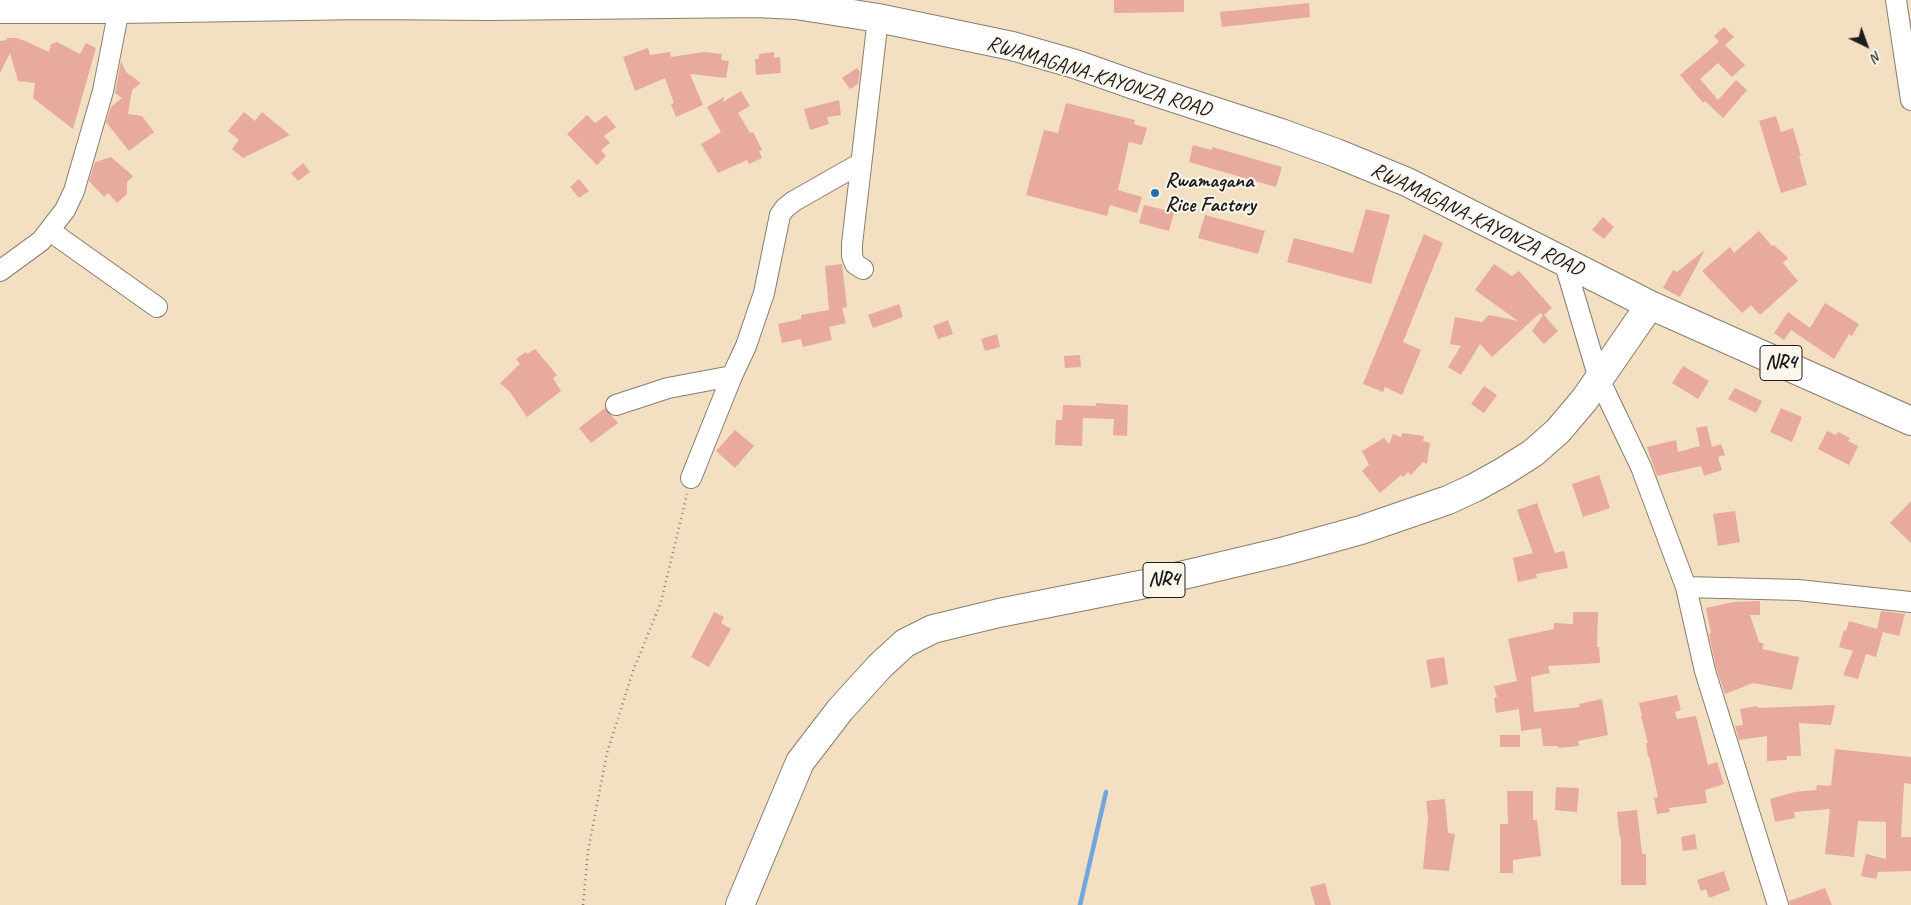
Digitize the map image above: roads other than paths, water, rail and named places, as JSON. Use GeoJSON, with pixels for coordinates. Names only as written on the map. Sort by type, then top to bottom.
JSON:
{"type":"FeatureCollection","features":[{"type":"Feature","properties":{"kind":"highway","name":"RWAMAGANA-KAYONZA ROAD"},"geometry":{"type":"LineString","coordinates":[[0,8],[118,9],[364,2],[490,6],[796,3],[1021,48],[1075,64],[1318,146],[1407,182],[1650,306]]}},
{"type":"Feature","properties":{"kind":"highway","name":"NR4"},"geometry":{"type":"LineString","coordinates":[[740,905],[800,762],[840,710],[880,666],[905,643],[933,629],[998,613],[1150,583],[1361,530],[1418,512],[1474,488],[1533,452],[1558,431],[1576,412],[1650,306],[1911,421]]}},
{"type":"Feature","properties":{"kind":"street"},"geometry":{"type":"LineString","coordinates":[[1896,0],[1911,100]]}},
{"type":"Feature","properties":{"kind":"street"},"geometry":{"type":"LineString","coordinates":[[0,271],[41,241],[65,210],[74,192],[104,91],[118,9]]}},
{"type":"Feature","properties":{"kind":"street"},"geometry":{"type":"LineString","coordinates":[[863,269],[855,264],[852,256],[878,18]]}},
{"type":"Feature","properties":{"kind":"street"},"geometry":{"type":"LineString","coordinates":[[691,478],[746,346],[764,293],[780,215],[794,200],[861,163]]}},
{"type":"Feature","properties":{"kind":"street"},"geometry":{"type":"LineString","coordinates":[[50,231],[157,306]]}},
{"type":"Feature","properties":{"kind":"street"},"geometry":{"type":"LineString","coordinates":[[1564,261],[1599,379],[1641,467],[1686,587],[1705,671],[1778,905]]}},
{"type":"Feature","properties":{"kind":"street"},"geometry":{"type":"LineString","coordinates":[[616,405],[668,388],[732,376]]}},
{"type":"Feature","properties":{"kind":"street"},"geometry":{"type":"LineString","coordinates":[[1686,587],[1798,590],[1911,602]]}},
{"type":"Feature","properties":{"kind":"waterway"},"geometry":{"type":"LineString","coordinates":[[1080,905],[1106,792]]}},
{"type":"Feature","properties":{"kind":"place","name":"Rwamagana Rice Factory"},"geometry":{"type":"Point","coordinates":[1155,193]}}]}
